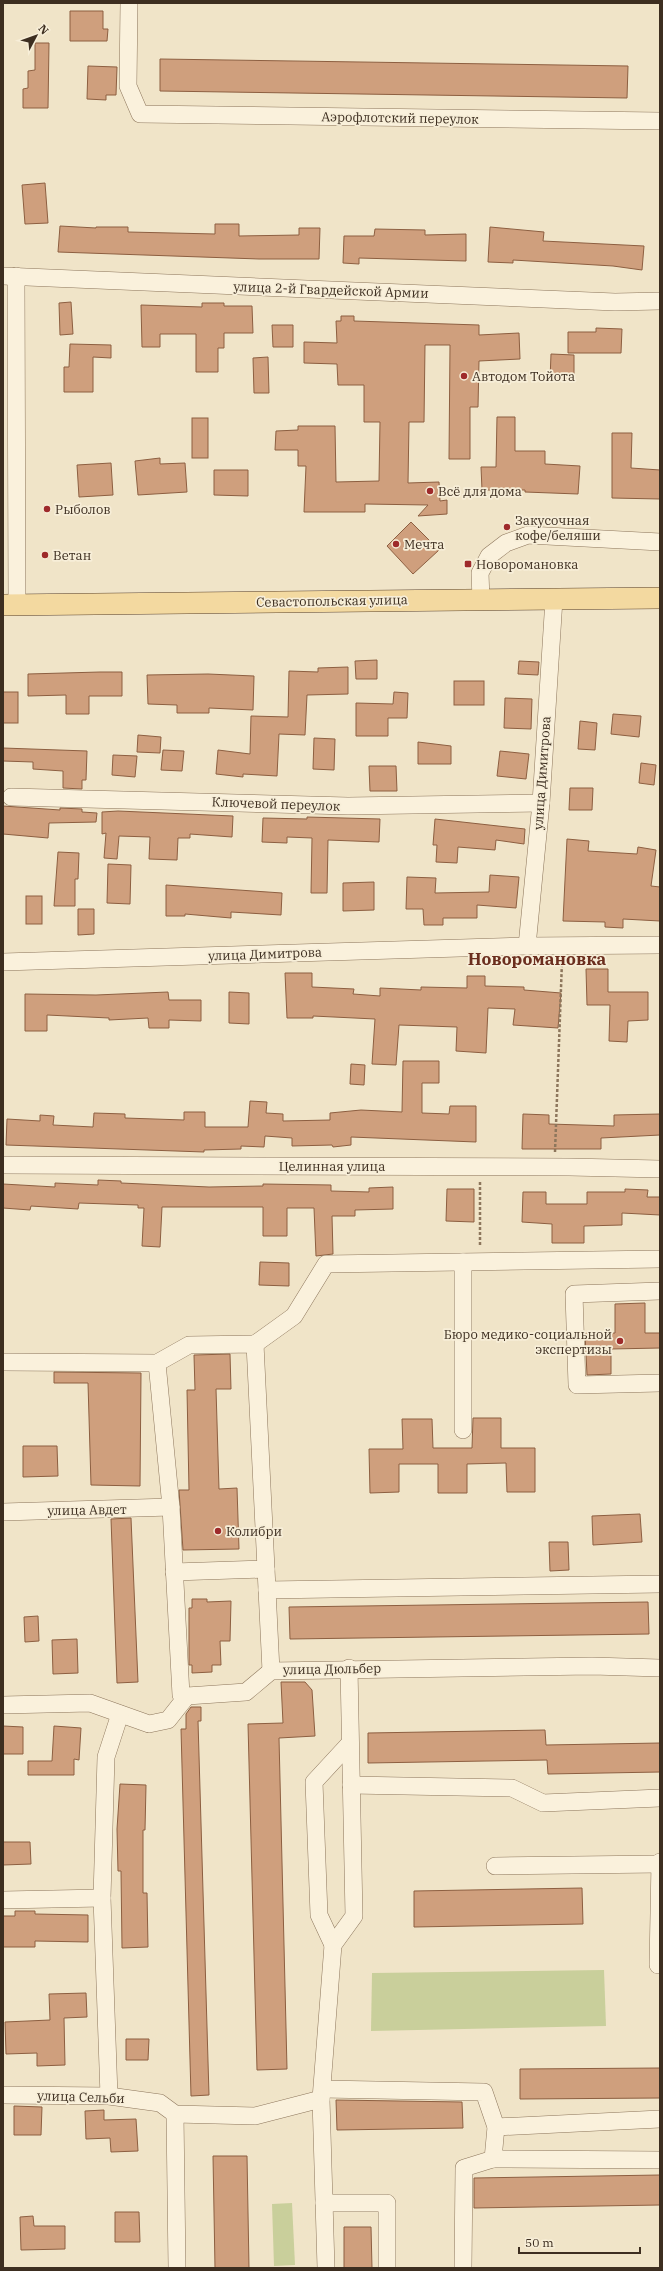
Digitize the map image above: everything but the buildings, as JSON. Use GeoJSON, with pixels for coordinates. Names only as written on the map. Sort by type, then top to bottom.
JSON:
{"type":"FeatureCollection","features":[{"type":"Feature","properties":{"kind":"main road","name":"Севастопольская улица"},"geometry":{"type":"LineString","coordinates":[[10,605],[660,598]]}},
{"type":"Feature","properties":{"kind":"street","name":"Аэрофлотский переулок"},"geometry":{"type":"LineString","coordinates":[[129,3],[128,86],[140,114],[660,121]]}},
{"type":"Feature","properties":{"kind":"street","name":"улица 2-й Гвардейской Армии"},"geometry":{"type":"LineString","coordinates":[[10,276],[615,302],[660,302]]}},
{"type":"Feature","properties":{"kind":"street"},"geometry":{"type":"LineString","coordinates":[[10,276],[10,605]]}},
{"type":"Feature","properties":{"kind":"street"},"geometry":{"type":"LineString","coordinates":[[481,600],[480,573],[489,556],[506,543],[528,535],[660,542]]}},
{"type":"Feature","properties":{"kind":"street","name":"улица Димитрова"},"geometry":{"type":"LineString","coordinates":[[528,946],[541,804],[554,599]]}},
{"type":"Feature","properties":{"kind":"street","name":"Ключевой переулок"},"geometry":{"type":"LineString","coordinates":[[10,797],[348,806],[541,804]]}},
{"type":"Feature","properties":{"kind":"street","name":"улица Димитрова"},"geometry":{"type":"LineString","coordinates":[[3,962],[528,946],[660,945]]}},
{"type":"Feature","properties":{"kind":"street","name":"Целинная улица"},"geometry":{"type":"LineString","coordinates":[[3,1165],[554,1167],[660,1169]]}},
{"type":"Feature","properties":{"kind":"street"},"geometry":{"type":"LineString","coordinates":[[3,1362],[157,1362],[188,1345],[255,1344],[294,1316],[326,1264],[660,1259]]}},
{"type":"Feature","properties":{"kind":"street"},"geometry":{"type":"LineString","coordinates":[[463,1262],[463,1430]]}},
{"type":"Feature","properties":{"kind":"street"},"geometry":{"type":"LineString","coordinates":[[660,1291],[574,1294],[577,1385],[660,1383]]}},
{"type":"Feature","properties":{"kind":"street"},"geometry":{"type":"LineString","coordinates":[[255,1344],[271,1671]]}},
{"type":"Feature","properties":{"kind":"street"},"geometry":{"type":"LineString","coordinates":[[3,1705],[90,1703],[150,1724],[168,1720],[187,1696],[181,1695],[171,1508],[157,1362]]}},
{"type":"Feature","properties":{"kind":"street","name":"улица Авдет"},"geometry":{"type":"LineString","coordinates":[[3,1512],[171,1508]]}},
{"type":"Feature","properties":{"kind":"street"},"geometry":{"type":"LineString","coordinates":[[174,1572],[266,1569]]}},
{"type":"Feature","properties":{"kind":"street"},"geometry":{"type":"LineString","coordinates":[[267,1590],[660,1584]]}},
{"type":"Feature","properties":{"kind":"street","name":"улица Дюльбер"},"geometry":{"type":"LineString","coordinates":[[187,1696],[246,1692],[271,1671],[349,1668],[592,1666],[660,1668]]}},
{"type":"Feature","properties":{"kind":"street"},"geometry":{"type":"LineString","coordinates":[[333,1945],[354,1916],[349,1668]]}},
{"type":"Feature","properties":{"kind":"street"},"geometry":{"type":"LineString","coordinates":[[109,2096],[102,1898],[106,1757],[120,1714]]}},
{"type":"Feature","properties":{"kind":"street"},"geometry":{"type":"LineString","coordinates":[[326,2268],[322,2094],[333,1945],[319,1914],[314,1782],[350,1743]]}},
{"type":"Feature","properties":{"kind":"street"},"geometry":{"type":"LineString","coordinates":[[351,1785],[512,1788],[543,1803],[660,1798]]}},
{"type":"Feature","properties":{"kind":"street"},"geometry":{"type":"LineString","coordinates":[[495,1866],[660,1863],[658,1965]]}},
{"type":"Feature","properties":{"kind":"street"},"geometry":{"type":"LineString","coordinates":[[3,1900],[102,1898]]}},
{"type":"Feature","properties":{"kind":"street"},"geometry":{"type":"LineString","coordinates":[[178,2268],[175,2114],[255,2116],[322,2094],[484,2092],[496,2128],[493,2159]]}},
{"type":"Feature","properties":{"kind":"street","name":"улица Сельби"},"geometry":{"type":"LineString","coordinates":[[3,2095],[109,2096],[160,2103],[175,2114]]}},
{"type":"Feature","properties":{"kind":"street"},"geometry":{"type":"LineString","coordinates":[[496,2128],[660,2119]]}},
{"type":"Feature","properties":{"kind":"street"},"geometry":{"type":"LineString","coordinates":[[462,2268],[464,2168],[493,2159],[660,2160]]}},
{"type":"Feature","properties":{"kind":"street"},"geometry":{"type":"LineString","coordinates":[[324,2202],[387,2203],[387,2268]]}},
{"type":"Feature","properties":{"kind":"path"},"geometry":{"type":"LineString","coordinates":[[554,1167],[563,946]]}},
{"type":"Feature","properties":{"kind":"path"},"geometry":{"type":"LineString","coordinates":[[480,1167],[480,1261]]}},
{"type":"Feature","properties":{"kind":"green space"},"geometry":{"type":"Polygon","coordinates":[[[604,1970],[606,2026],[371,2031],[372,1973],[604,1970]]]}},
{"type":"Feature","properties":{"kind":"green space"},"geometry":{"type":"Polygon","coordinates":[[[292,2203],[295,2265],[274,2266],[272,2204],[292,2203]]]}},
{"type":"Feature","properties":{"kind":"place","name":"Автодом Тойота"},"geometry":{"type":"Point","coordinates":[464,376]}},
{"type":"Feature","properties":{"kind":"place","name":"Всё для дома"},"geometry":{"type":"Point","coordinates":[430,491]}},
{"type":"Feature","properties":{"kind":"place","name":"Рыболов"},"geometry":{"type":"Point","coordinates":[47,509]}},
{"type":"Feature","properties":{"kind":"place","name":"Закусочная кофе/беляши"},"geometry":{"type":"Point","coordinates":[507,527]}},
{"type":"Feature","properties":{"kind":"place","name":"Мечта"},"geometry":{"type":"Point","coordinates":[396,544]}},
{"type":"Feature","properties":{"kind":"place","name":"Ветан"},"geometry":{"type":"Point","coordinates":[45,555]}},
{"type":"Feature","properties":{"kind":"place","name":"Новоромановка"},"geometry":{"type":"Point","coordinates":[468,564]}},
{"type":"Feature","properties":{"kind":"place","name":"Бюро медико-социальной экспертизы"},"geometry":{"type":"Point","coordinates":[620,1341]}},
{"type":"Feature","properties":{"kind":"place","name":"Колибри"},"geometry":{"type":"Point","coordinates":[218,1531]}},
{"type":"Feature","properties":{"kind":"district","name":"Новоромановка"},"geometry":{"type":"Point","coordinates":[537,959]}}]}
